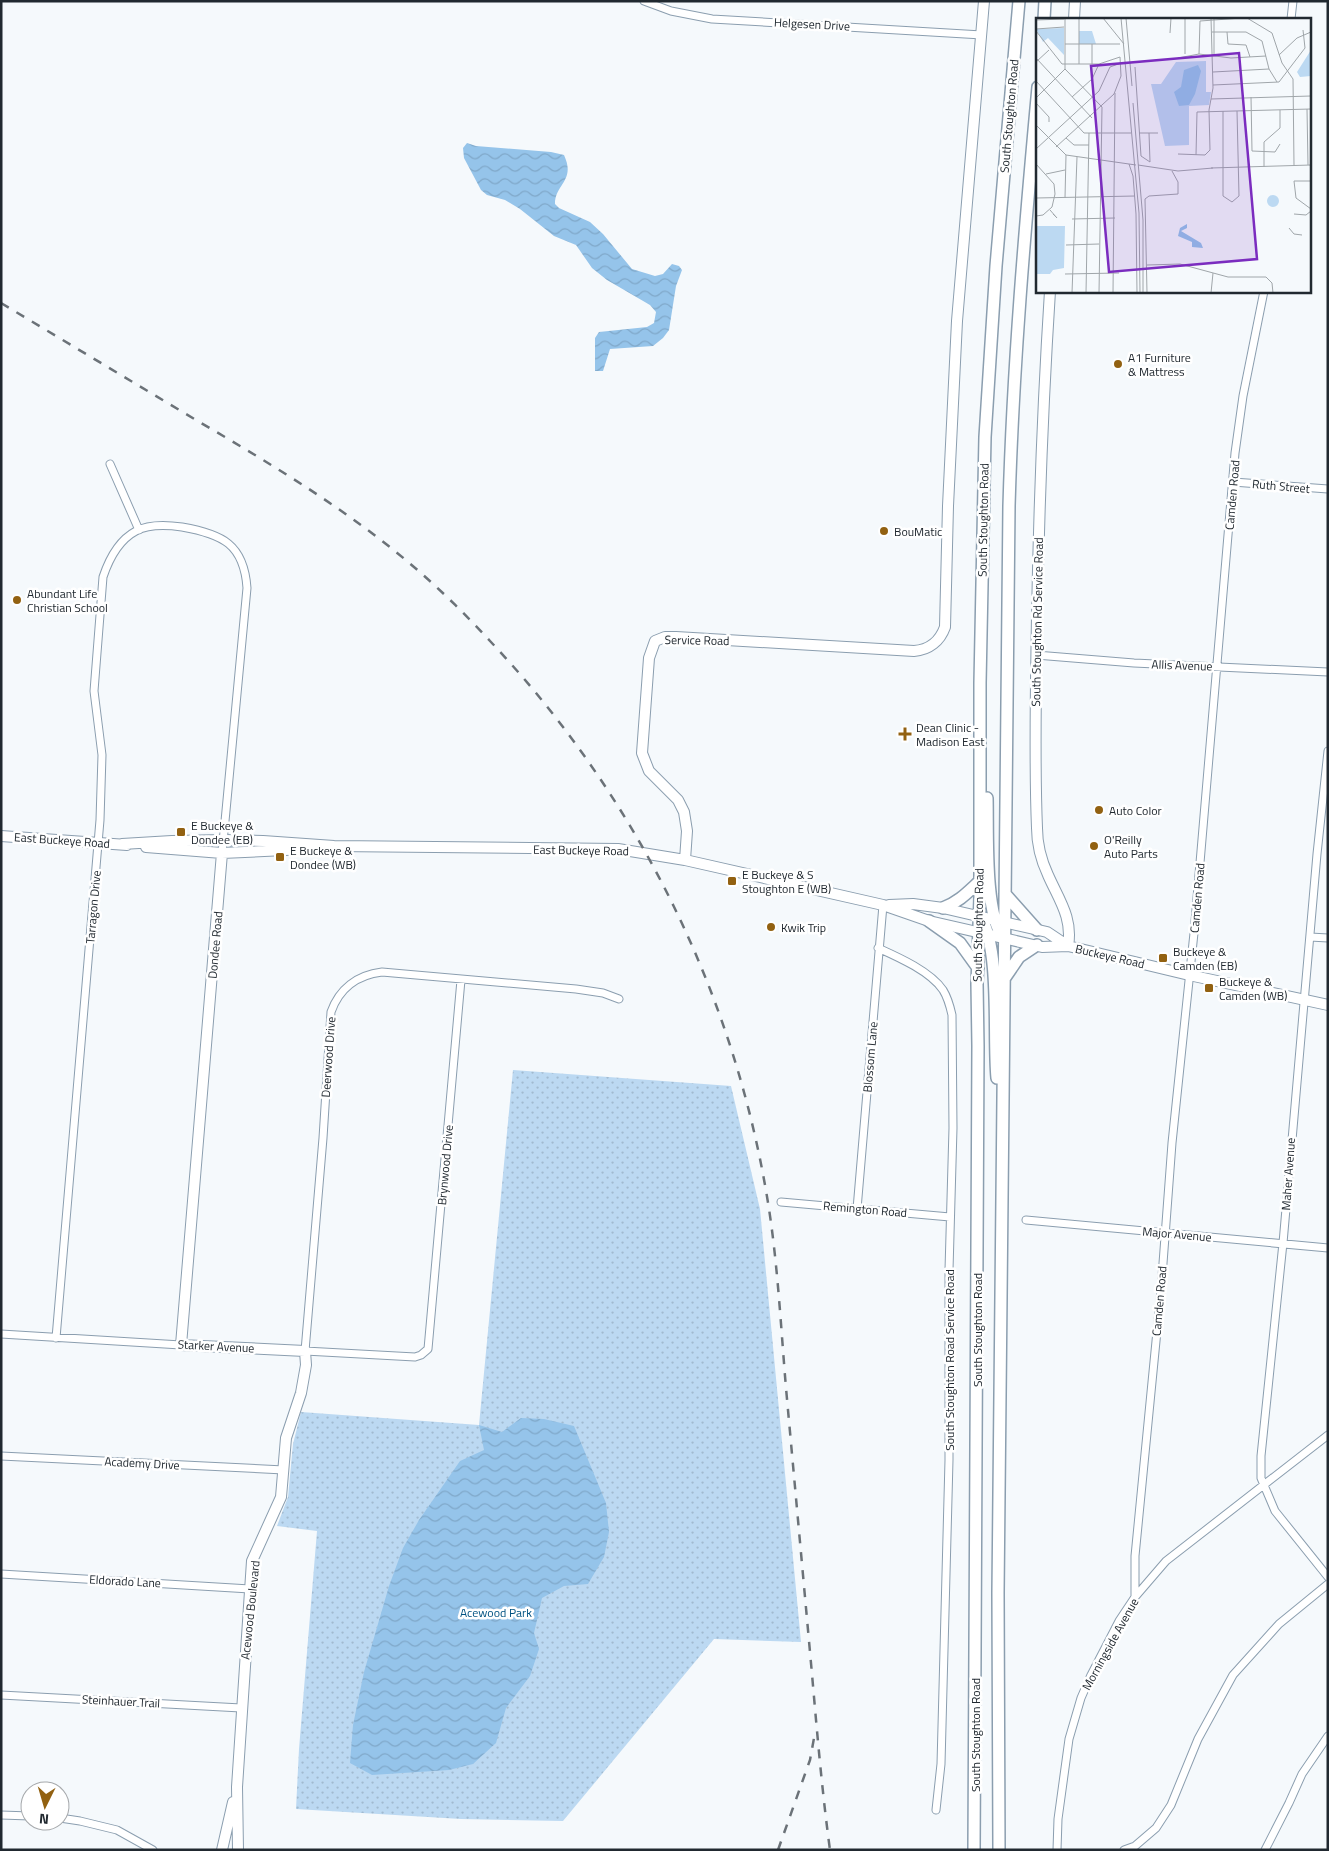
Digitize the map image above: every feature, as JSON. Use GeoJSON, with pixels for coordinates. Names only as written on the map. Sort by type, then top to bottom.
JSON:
{"type":"FeatureCollection","features":[{"type":"Feature","properties":{"kind":"main road","name":"South Stoughton Road"},"geometry":{"type":"LineString","coordinates":[[979,916],[982,520],[989,354],[1019,1]]}},
{"type":"Feature","properties":{"kind":"main road"},"geometry":{"type":"LineString","coordinates":[[1044,18],[1045,1]]}},
{"type":"Feature","properties":{"kind":"main road","name":"South Stoughton Road"},"geometry":{"type":"LineString","coordinates":[[999,1850],[998,1593],[1004,979],[1004,938],[1000,921],[1005,894],[1011,434],[1019,301],[1036,110]]}},
{"type":"Feature","properties":{"kind":"main road"},"geometry":{"type":"LineString","coordinates":[[980,683],[986,708],[989,864],[992,907],[1000,921]]}},
{"type":"Feature","properties":{"kind":"main road"},"geometry":{"type":"LineString","coordinates":[[943,908],[963,898],[980,880]]}},
{"type":"Feature","properties":{"kind":"main road"},"geometry":{"type":"LineString","coordinates":[[1005,894],[1038,930]]}},
{"type":"Feature","properties":{"kind":"main road"},"geometry":{"type":"LineString","coordinates":[[979,916],[993,977],[995,1058],[1003,1144]]}},
{"type":"Feature","properties":{"kind":"main road"},"geometry":{"type":"LineString","coordinates":[[929,921],[960,943],[978,968]]}},
{"type":"Feature","properties":{"kind":"main road","name":"South Stoughton Road"},"geometry":{"type":"LineString","coordinates":[[974,1850],[978,968],[983,933]]}},
{"type":"Feature","properties":{"kind":"main road"},"geometry":{"type":"LineString","coordinates":[[1004,979],[1018,957],[1037,945]]}},
{"type":"Feature","properties":{"kind":"street","name":"Helgesen Drive"},"geometry":{"type":"LineString","coordinates":[[644,1],[671,10],[712,19],[982,35]]}},
{"type":"Feature","properties":{"kind":"street"},"geometry":{"type":"LineString","coordinates":[[982,35],[984,1]]}},
{"type":"Feature","properties":{"kind":"street"},"geometry":{"type":"LineString","coordinates":[[1074,18],[1075,1]]}},
{"type":"Feature","properties":{"kind":"street"},"geometry":{"type":"LineString","coordinates":[[1291,18],[1293,1]]}},
{"type":"Feature","properties":{"kind":"street","name":"Service Road"},"geometry":{"type":"LineString","coordinates":[[685,860],[687,831],[684,812],[678,800],[649,772],[642,752],[649,658],[655,641],[665,637],[676,637],[914,651],[926,649],[936,642],[944,631],[947,618],[948,506],[957,321],[982,35]]}},
{"type":"Feature","properties":{"kind":"street","name":"South Stoughton Rd Service Road"},"geometry":{"type":"LineString","coordinates":[[1050,292],[1041,440],[1035,771],[1039,848],[1047,873],[1062,903],[1067,918],[1070,930],[1068,946]]}},
{"type":"Feature","properties":{"kind":"street","name":"Camden Road"},"geometry":{"type":"LineString","coordinates":[[1135,1597],[1135,1556],[1218,666],[1233,482],[1243,396],[1264,292]]}},
{"type":"Feature","properties":{"kind":"street"},"geometry":{"type":"LineString","coordinates":[[110,464],[139,530]]}},
{"type":"Feature","properties":{"kind":"street","name":"Ruth Street"},"geometry":{"type":"LineString","coordinates":[[1233,482],[1328,489]]}},
{"type":"Feature","properties":{"kind":"street","name":"Tarragon Drive"},"geometry":{"type":"LineString","coordinates":[[56,1338],[98,843],[102,755],[94,691],[104,577],[108,561],[122,542],[139,530],[147,527],[175,526],[206,531],[223,538],[233,548]]}},
{"type":"Feature","properties":{"kind":"street","name":"Dondee Road"},"geometry":{"type":"LineString","coordinates":[[181,1345],[222,853],[247,588],[246,572],[241,559],[233,548]]}},
{"type":"Feature","properties":{"kind":"street","name":"Allis Avenue"},"geometry":{"type":"LineString","coordinates":[[1036,656],[1134,663],[1328,672]]}},
{"type":"Feature","properties":{"kind":"street","name":"Maher Avenue"},"geometry":{"type":"LineString","coordinates":[[1328,751],[1283,1243],[1261,1456],[1261,1478],[1275,1511],[1328,1577]]}},
{"type":"Feature","properties":{"kind":"street","name":"East Buckeye Road"},"geometry":{"type":"LineString","coordinates":[[1,836],[222,853],[334,846]]}},
{"type":"Feature","properties":{"kind":"street","name":"East Buckeye Road"},"geometry":{"type":"LineString","coordinates":[[122,844],[224,840],[334,846],[618,849],[685,860],[882,905],[929,921],[1004,938]]}},
{"type":"Feature","properties":{"kind":"street","name":"East Buckeye Road"},"geometry":{"type":"LineString","coordinates":[[882,905],[913,904],[943,908],[1000,921]]}},
{"type":"Feature","properties":{"kind":"street","name":"Blossom Lane"},"geometry":{"type":"LineString","coordinates":[[857,1208],[882,905]]}},
{"type":"Feature","properties":{"kind":"street","name":"Buckeye Road"},"geometry":{"type":"LineString","coordinates":[[1000,921],[1047,932],[1068,946]]}},
{"type":"Feature","properties":{"kind":"street"},"geometry":{"type":"LineString","coordinates":[[1310,937],[1328,938]]}},
{"type":"Feature","properties":{"kind":"street","name":"Buckeye Road"},"geometry":{"type":"LineString","coordinates":[[1004,938],[1037,945],[1068,946],[1189,975],[1328,1004]]}},
{"type":"Feature","properties":{"kind":"street","name":"South Stoughton Road Service Road"},"geometry":{"type":"LineString","coordinates":[[878,948],[900,958],[939,985],[949,1002],[952,1015],[949,1460],[941,1764],[936,1810]]}},
{"type":"Feature","properties":{"kind":"street","name":"Deerwood Drive"},"geometry":{"type":"LineString","coordinates":[[305,1351],[323,1138],[331,1012],[340,994],[349,984],[361,977],[374,973],[390,973],[576,989],[603,993],[619,999]]}},
{"type":"Feature","properties":{"kind":"street","name":"Brynwood Drive"},"geometry":{"type":"LineString","coordinates":[[428,1349],[460,980]]}},
{"type":"Feature","properties":{"kind":"street","name":"Remington Road"},"geometry":{"type":"LineString","coordinates":[[781,1202],[950,1217]]}},
{"type":"Feature","properties":{"kind":"street","name":"Major Avenue"},"geometry":{"type":"LineString","coordinates":[[1026,1220],[1328,1248]]}},
{"type":"Feature","properties":{"kind":"street","name":"Starker Avenue"},"geometry":{"type":"LineString","coordinates":[[1,1334],[415,1357],[428,1349]]}},
{"type":"Feature","properties":{"kind":"street","name":"Acewood Boulevard"},"geometry":{"type":"LineString","coordinates":[[238,1850],[237,1787],[252,1561],[280,1497],[286,1438],[301,1393],[306,1366],[305,1351]]}},
{"type":"Feature","properties":{"kind":"street","name":"Morningside Avenue"},"geometry":{"type":"LineString","coordinates":[[1058,1850],[1058,1820],[1069,1739],[1080,1698],[1111,1636],[1135,1597],[1166,1561],[1328,1435]]}},
{"type":"Feature","properties":{"kind":"street","name":"Academy Drive"},"geometry":{"type":"LineString","coordinates":[[1,1456],[284,1470]]}},
{"type":"Feature","properties":{"kind":"street","name":"Eldorado Lane"},"geometry":{"type":"LineString","coordinates":[[1,1574],[250,1589]]}},
{"type":"Feature","properties":{"kind":"street"},"geometry":{"type":"LineString","coordinates":[[1124,1850],[1135,1846],[1156,1828],[1170,1805],[1198,1739],[1233,1675],[1279,1624],[1328,1584]]}},
{"type":"Feature","properties":{"kind":"street","name":"Steinhauer Trail"},"geometry":{"type":"LineString","coordinates":[[1,1695],[241,1708]]}},
{"type":"Feature","properties":{"kind":"street"},"geometry":{"type":"LineString","coordinates":[[1265,1850],[1302,1774],[1328,1736]]}},
{"type":"Feature","properties":{"kind":"street","name":"Acewood Boulevard"},"geometry":{"type":"LineString","coordinates":[[222,1850],[237,1787]]}},
{"type":"Feature","properties":{"kind":"street"},"geometry":{"type":"LineString","coordinates":[[1,1815],[20,1816]]}},
{"type":"Feature","properties":{"kind":"street"},"geometry":{"type":"LineString","coordinates":[[70,1820],[116,1830],[153,1850]]}},
{"type":"Feature","properties":{"kind":"green space","name":"Acewood Park"},"geometry":{"type":"Polygon","coordinates":[[[513,1070],[731,1086],[760,1209],[801,1642],[714,1639],[563,1821],[461,1819],[296,1809],[299,1749],[317,1531],[277,1526],[288,1497],[293,1444],[301,1412],[479,1425],[513,1070]]]}},
{"type":"Feature","properties":{"kind":"water"},"geometry":{"type":"Polygon","coordinates":[[[467,143],[476,146],[551,152],[564,155],[568,171],[556,197],[555,204],[559,208],[590,222],[603,234],[632,269],[655,276],[663,274],[672,264],[679,266],[682,270],[676,286],[669,330],[663,338],[653,346],[610,349],[603,371],[595,371],[595,338],[599,332],[647,327],[654,323],[656,312],[650,305],[607,280],[592,268],[576,245],[554,236],[520,209],[505,200],[487,195],[481,190],[464,158],[463,148],[467,143]]]}},
{"type":"Feature","properties":{"kind":"water"},"geometry":{"type":"Polygon","coordinates":[[[521,1418],[544,1419],[574,1426],[606,1503],[609,1532],[604,1557],[588,1584],[564,1586],[542,1598],[534,1633],[539,1649],[530,1676],[506,1708],[496,1743],[473,1764],[449,1770],[372,1775],[350,1763],[353,1725],[364,1672],[389,1586],[403,1548],[419,1520],[460,1461],[484,1450],[479,1425],[502,1432],[521,1418]]]}},
{"type":"Feature","properties":{"kind":"railway"},"geometry":{"type":"LineString","coordinates":[[1,303],[293,479],[340,510],[427,578],[478,628],[543,702],[591,766],[635,834],[673,904],[705,977],[732,1052],[754,1130],[769,1209],[777,1276],[819,1751],[830,1850]]}},
{"type":"Feature","properties":{"kind":"railway"},"geometry":{"type":"LineString","coordinates":[[778,1850],[810,1760],[814,1738]]}},
{"type":"Feature","properties":{"kind":"place","name":"A1 Furniture & Mattress"},"geometry":{"type":"Point","coordinates":[1118,364]}},
{"type":"Feature","properties":{"kind":"place","name":"BouMatic"},"geometry":{"type":"Point","coordinates":[884,531]}},
{"type":"Feature","properties":{"kind":"place","name":"Abundant Life Christian School"},"geometry":{"type":"Point","coordinates":[17,600]}},
{"type":"Feature","properties":{"kind":"place","name":"Dean Clinic - Madison East"},"geometry":{"type":"Point","coordinates":[905,734]}},
{"type":"Feature","properties":{"kind":"place","name":"Auto Color"},"geometry":{"type":"Point","coordinates":[1099,810]}},
{"type":"Feature","properties":{"kind":"place","name":"E Buckeye & Dondee (EB)"},"geometry":{"type":"Point","coordinates":[181,832]}},
{"type":"Feature","properties":{"kind":"place","name":"O'Reilly Auto Parts"},"geometry":{"type":"Point","coordinates":[1094,846]}},
{"type":"Feature","properties":{"kind":"place","name":"E Buckeye & Dondee (WB)"},"geometry":{"type":"Point","coordinates":[280,857]}},
{"type":"Feature","properties":{"kind":"place","name":"E Buckeye & S Stoughton E (WB)"},"geometry":{"type":"Point","coordinates":[732,881]}},
{"type":"Feature","properties":{"kind":"place","name":"Kwik Trip"},"geometry":{"type":"Point","coordinates":[771,927]}},
{"type":"Feature","properties":{"kind":"place","name":"Buckeye & Camden (EB)"},"geometry":{"type":"Point","coordinates":[1163,958]}},
{"type":"Feature","properties":{"kind":"place","name":"Buckeye & Camden (WB)"},"geometry":{"type":"Point","coordinates":[1209,988]}}]}
